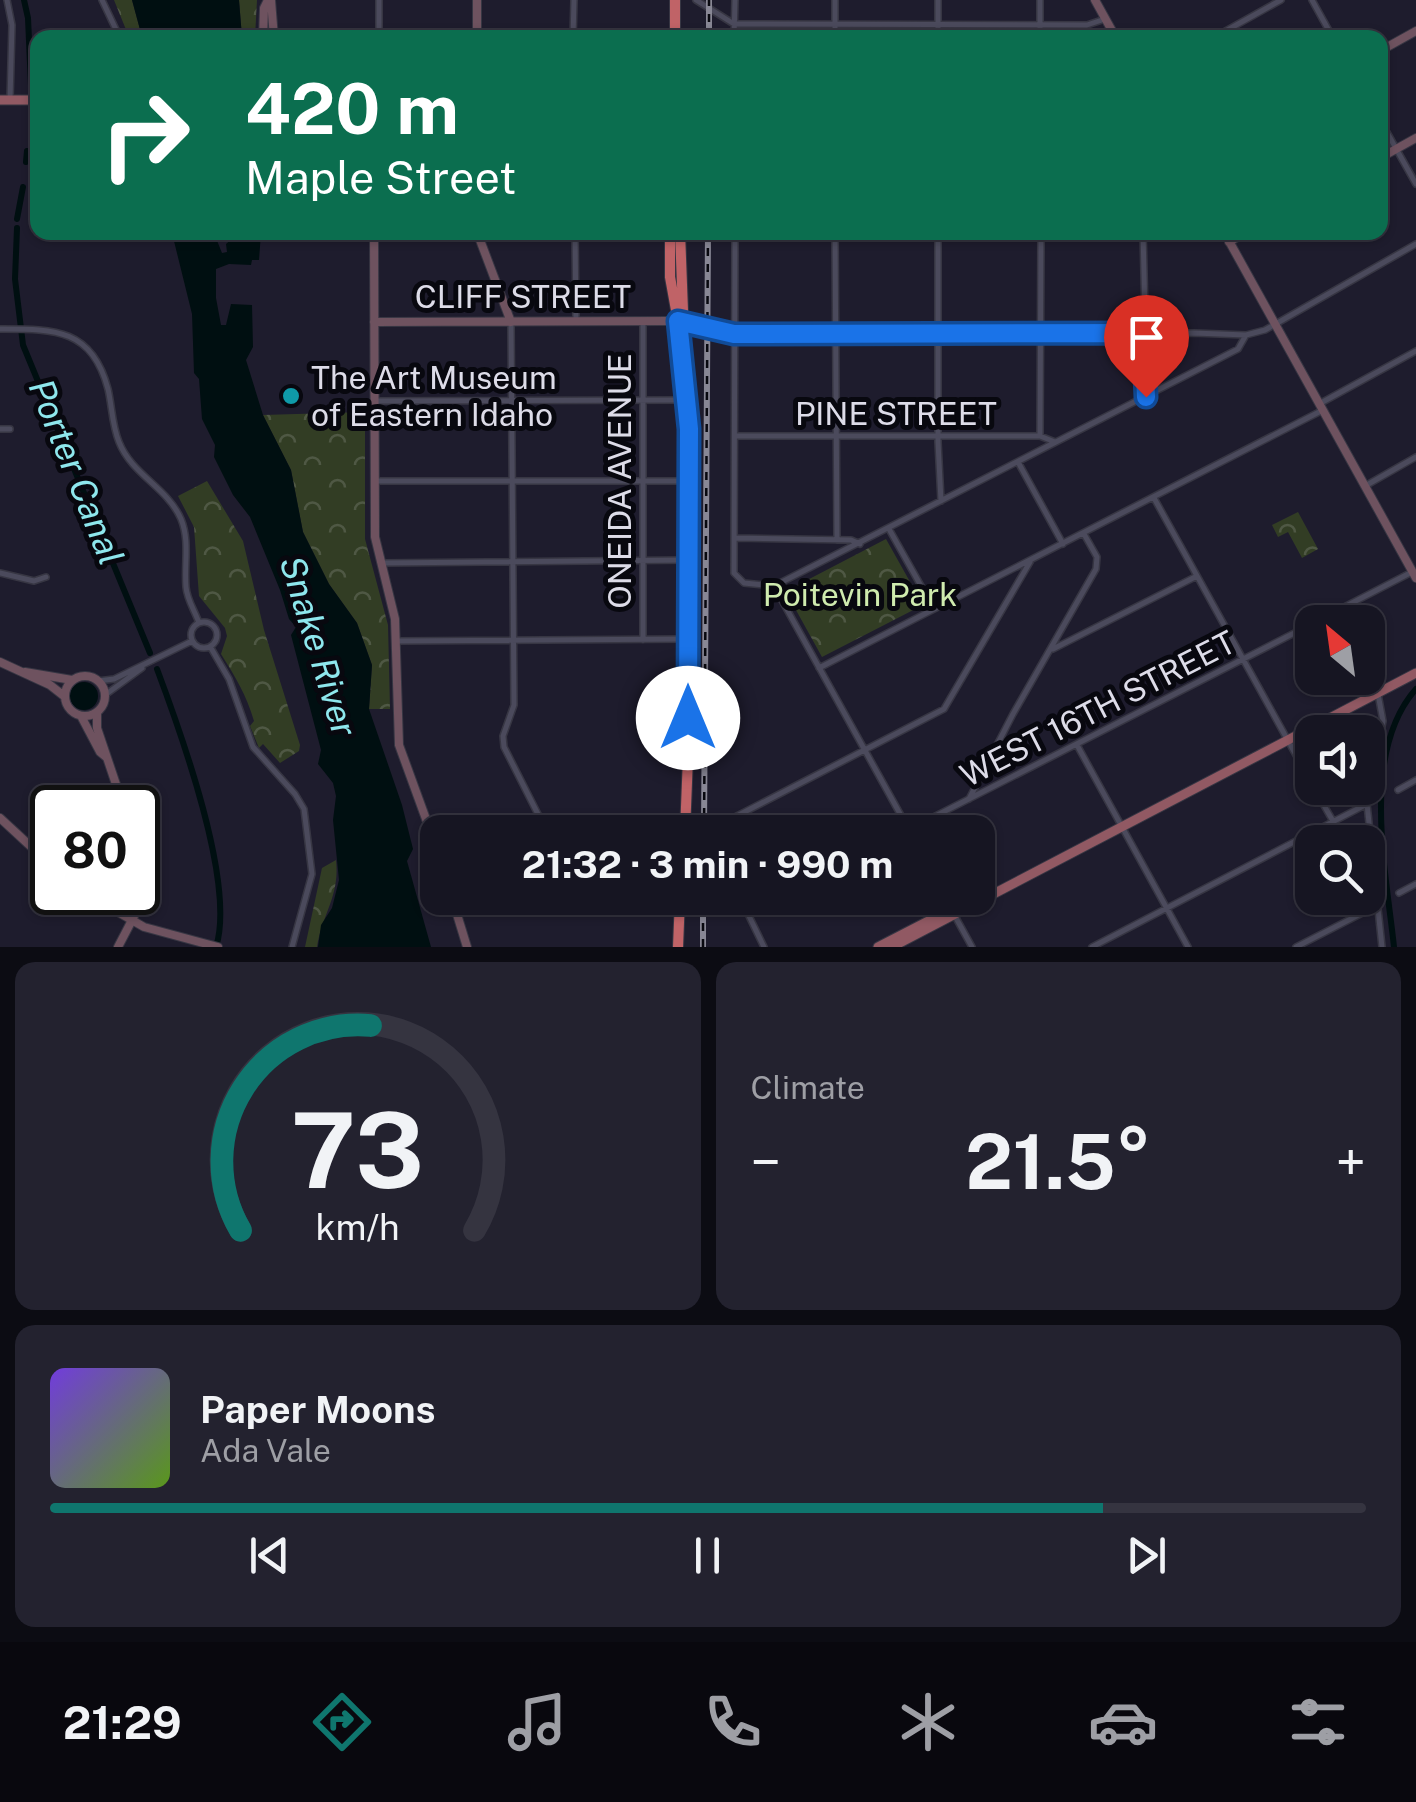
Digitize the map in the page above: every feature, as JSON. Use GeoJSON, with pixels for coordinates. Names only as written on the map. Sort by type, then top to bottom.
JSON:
{"type":"FeatureCollection","features":[{"type":"Feature","properties":{"kind":"highway"},"geometry":{"type":"LineString","coordinates":[[675,0],[675,30]]}},
{"type":"Feature","properties":{"kind":"highway"},"geometry":{"type":"LineString","coordinates":[[670,240],[670,277],[688,400],[690,560],[685,815]]}},
{"type":"Feature","properties":{"kind":"highway"},"geometry":{"type":"LineString","coordinates":[[676,321],[683,311],[680,240]]}},
{"type":"Feature","properties":{"kind":"highway"},"geometry":{"type":"LineString","coordinates":[[679,946],[680,915]]}},
{"type":"Feature","properties":{"kind":"main road"},"geometry":{"type":"LineString","coordinates":[[1385,690],[1416,673]]}},
{"type":"Feature","properties":{"kind":"main road"},"geometry":{"type":"LineString","coordinates":[[995,891],[1376,695]]}},
{"type":"Feature","properties":{"kind":"main road"},"geometry":{"type":"LineString","coordinates":[[878,947],[940,915]]}},
{"type":"Feature","properties":{"kind":"main road"},"geometry":{"type":"LineString","coordinates":[[892,947],[948,915]]}},
{"type":"Feature","properties":{"kind":"street"},"geometry":{"type":"LineString","coordinates":[[5,100],[12,25],[7,0]]}},
{"type":"Feature","properties":{"kind":"street"},"geometry":{"type":"LineString","coordinates":[[102,0],[116,30]]}},
{"type":"Feature","properties":{"kind":"street"},"geometry":{"type":"LineString","coordinates":[[263,30],[264,8],[269,0]]}},
{"type":"Feature","properties":{"kind":"street"},"geometry":{"type":"LineString","coordinates":[[269,0],[273,30]]}},
{"type":"Feature","properties":{"kind":"street"},"geometry":{"type":"LineString","coordinates":[[379,0],[380,30]]}},
{"type":"Feature","properties":{"kind":"street"},"geometry":{"type":"LineString","coordinates":[[477,0],[477,30]]}},
{"type":"Feature","properties":{"kind":"street"},"geometry":{"type":"LineString","coordinates":[[573,30],[574,0]]}},
{"type":"Feature","properties":{"kind":"street"},"geometry":{"type":"LineString","coordinates":[[696,0],[734,24],[1087,25],[1105,19]]}},
{"type":"Feature","properties":{"kind":"street"},"geometry":{"type":"LineString","coordinates":[[734,30],[735,0]]}},
{"type":"Feature","properties":{"kind":"street"},"geometry":{"type":"LineString","coordinates":[[835,0],[835,30]]}},
{"type":"Feature","properties":{"kind":"street"},"geometry":{"type":"LineString","coordinates":[[938,0],[938,30]]}},
{"type":"Feature","properties":{"kind":"street"},"geometry":{"type":"LineString","coordinates":[[1040,0],[1040,30]]}},
{"type":"Feature","properties":{"kind":"street"},"geometry":{"type":"LineString","coordinates":[[1095,0],[1111,30]]}},
{"type":"Feature","properties":{"kind":"street"},"geometry":{"type":"LineString","coordinates":[[1227,30],[1280,0]]}},
{"type":"Feature","properties":{"kind":"street"},"geometry":{"type":"LineString","coordinates":[[1312,0],[1329,30]]}},
{"type":"Feature","properties":{"kind":"street"},"geometry":{"type":"LineString","coordinates":[[1388,47],[1416,31]]}},
{"type":"Feature","properties":{"kind":"street"},"geometry":{"type":"LineString","coordinates":[[1388,134],[1416,184]]}},
{"type":"Feature","properties":{"kind":"street"},"geometry":{"type":"LineString","coordinates":[[1388,153],[1416,138]]}},
{"type":"Feature","properties":{"kind":"street"},"geometry":{"type":"LineString","coordinates":[[374,240],[374,537],[393,602],[400,745],[425,815]]}},
{"type":"Feature","properties":{"kind":"street"},"geometry":{"type":"LineString","coordinates":[[479,240],[511,322],[514,705],[503,736],[504,747],[538,815]]}},
{"type":"Feature","properties":{"kind":"street"},"geometry":{"type":"LineString","coordinates":[[575,240],[576,322]]}},
{"type":"Feature","properties":{"kind":"street"},"geometry":{"type":"LineString","coordinates":[[735,240],[734,573],[744,583],[774,586],[860,544],[1238,349],[1246,336]]}},
{"type":"Feature","properties":{"kind":"street"},"geometry":{"type":"LineString","coordinates":[[835,240],[837,540]]}},
{"type":"Feature","properties":{"kind":"street"},"geometry":{"type":"LineString","coordinates":[[938,240],[942,502]]}},
{"type":"Feature","properties":{"kind":"street"},"geometry":{"type":"LineString","coordinates":[[1040,436],[1041,240]]}},
{"type":"Feature","properties":{"kind":"street"},"geometry":{"type":"LineString","coordinates":[[1143,240],[1146,397]]}},
{"type":"Feature","properties":{"kind":"street"},"geometry":{"type":"LineString","coordinates":[[1232,240],[1229,242],[1414,570]]}},
{"type":"Feature","properties":{"kind":"street"},"geometry":{"type":"LineString","coordinates":[[676,321],[734,334],[1246,336],[1258,334],[1416,244]]}},
{"type":"Feature","properties":{"kind":"street","name":"CLIFF STREET"},"geometry":{"type":"LineString","coordinates":[[374,322],[676,321]]}},
{"type":"Feature","properties":{"kind":"street","name":"ONEIDA AVENUE"},"geometry":{"type":"LineString","coordinates":[[642,322],[643,640]]}},
{"type":"Feature","properties":{"kind":"street"},"geometry":{"type":"LineString","coordinates":[[0,329],[63,332],[95,357],[108,391],[119,442],[131,465],[169,500],[182,522],[187,543],[186,589],[199,623]]}},
{"type":"Feature","properties":{"kind":"street"},"geometry":{"type":"LineString","coordinates":[[819,668],[1154,497],[1416,351]]}},
{"type":"Feature","properties":{"kind":"street"},"geometry":{"type":"LineString","coordinates":[[375,402],[688,400]]}},
{"type":"Feature","properties":{"kind":"street"},"geometry":{"type":"LineString","coordinates":[[0,429],[10,430]]}},
{"type":"Feature","properties":{"kind":"street","name":"PINE STREET"},"geometry":{"type":"LineString","coordinates":[[735,436],[1040,436],[1055,442]]}},
{"type":"Feature","properties":{"kind":"street"},"geometry":{"type":"LineString","coordinates":[[1364,486],[1416,457]]}},
{"type":"Feature","properties":{"kind":"street"},"geometry":{"type":"LineString","coordinates":[[1018,462],[1063,544]]}},
{"type":"Feature","properties":{"kind":"street"},"geometry":{"type":"LineString","coordinates":[[376,481],[689,481]]}},
{"type":"Feature","properties":{"kind":"street"},"geometry":{"type":"LineString","coordinates":[[1154,497],[1295,753]]}},
{"type":"Feature","properties":{"kind":"street"},"geometry":{"type":"LineString","coordinates":[[889,528],[934,609]]}},
{"type":"Feature","properties":{"kind":"street"},"geometry":{"type":"LineString","coordinates":[[968,801],[1096,569],[1097,557],[1084,534]]}},
{"type":"Feature","properties":{"kind":"street"},"geometry":{"type":"LineString","coordinates":[[734,538],[860,544]]}},
{"type":"Feature","properties":{"kind":"street"},"geometry":{"type":"LineString","coordinates":[[381,563],[690,560]]}},
{"type":"Feature","properties":{"kind":"street"},"geometry":{"type":"LineString","coordinates":[[739,815],[944,709],[1030,561]]}},
{"type":"Feature","properties":{"kind":"street","name":"WEST 16TH STREET"},"geometry":{"type":"LineString","coordinates":[[1348,605],[1414,570]]}},
{"type":"Feature","properties":{"kind":"street"},"geometry":{"type":"LineString","coordinates":[[0,574],[34,581],[46,577]]}},
{"type":"Feature","properties":{"kind":"street"},"geometry":{"type":"LineString","coordinates":[[1050,650],[1197,576]]}},
{"type":"Feature","properties":{"kind":"street"},"geometry":{"type":"LineString","coordinates":[[774,586],[899,815]]}},
{"type":"Feature","properties":{"kind":"street"},"geometry":{"type":"LineString","coordinates":[[208,622],[217,632],[217,640],[210,648],[198,648],[192,642],[192,628],[199,623],[208,622]]}},
{"type":"Feature","properties":{"kind":"street","name":"WEST 16TH STREET"},"geometry":{"type":"LineString","coordinates":[[941,815],[1295,633]]}},
{"type":"Feature","properties":{"kind":"street"},"geometry":{"type":"LineString","coordinates":[[396,640],[689,639]]}},
{"type":"Feature","properties":{"kind":"street"},"geometry":{"type":"LineString","coordinates":[[0,662],[26,672],[72,680],[85,676],[98,681],[114,679],[192,642]]}},
{"type":"Feature","properties":{"kind":"street"},"geometry":{"type":"LineString","coordinates":[[210,648],[230,680],[253,747],[296,794],[304,809],[312,874],[292,947]]}},
{"type":"Feature","properties":{"kind":"street"},"geometry":{"type":"LineString","coordinates":[[116,785],[98,728],[98,712],[105,696],[147,664]]}},
{"type":"Feature","properties":{"kind":"street"},"geometry":{"type":"LineString","coordinates":[[26,672],[64,696],[71,712],[81,716],[98,712]]}},
{"type":"Feature","properties":{"kind":"street"},"geometry":{"type":"LineString","coordinates":[[64,696],[72,680]]}},
{"type":"Feature","properties":{"kind":"street"},"geometry":{"type":"LineString","coordinates":[[98,681],[105,696]]}},
{"type":"Feature","properties":{"kind":"street"},"geometry":{"type":"LineString","coordinates":[[81,716],[106,757]]}},
{"type":"Feature","properties":{"kind":"street"},"geometry":{"type":"LineString","coordinates":[[1077,745],[1188,947]]}},
{"type":"Feature","properties":{"kind":"street"},"geometry":{"type":"LineString","coordinates":[[1398,790],[1416,780]]}},
{"type":"Feature","properties":{"kind":"street"},"geometry":{"type":"LineString","coordinates":[[1324,805],[1335,825]]}},
{"type":"Feature","properties":{"kind":"street"},"geometry":{"type":"LineString","coordinates":[[1092,947],[1365,805]]}},
{"type":"Feature","properties":{"kind":"street"},"geometry":{"type":"LineString","coordinates":[[0,818],[30,846]]}},
{"type":"Feature","properties":{"kind":"street"},"geometry":{"type":"LineString","coordinates":[[1399,892],[1416,884]]}},
{"type":"Feature","properties":{"kind":"street"},"geometry":{"type":"LineString","coordinates":[[120,915],[160,934],[218,947]]}},
{"type":"Feature","properties":{"kind":"street"},"geometry":{"type":"LineString","coordinates":[[118,947],[134,915]]}},
{"type":"Feature","properties":{"kind":"street"},"geometry":{"type":"LineString","coordinates":[[458,915],[469,947]]}},
{"type":"Feature","properties":{"kind":"street"},"geometry":{"type":"LineString","coordinates":[[751,915],[764,947]]}},
{"type":"Feature","properties":{"kind":"street"},"geometry":{"type":"LineString","coordinates":[[953,915],[972,947]]}},
{"type":"Feature","properties":{"kind":"street"},"geometry":{"type":"LineString","coordinates":[[1296,947],[1357,915]]}},
{"type":"Feature","properties":{"kind":"street"},"geometry":{"type":"LineString","coordinates":[[1379,915],[1382,947]]}},
{"type":"Feature","properties":{"kind":"green space"},"geometry":{"type":"Polygon","coordinates":[[[114,0],[132,0],[140,30],[126,30],[114,0]]]}},
{"type":"Feature","properties":{"kind":"green space"},"geometry":{"type":"Polygon","coordinates":[[[239,0],[257,0],[255,30],[241,30],[239,0]]]}},
{"type":"Feature","properties":{"kind":"green space"},"geometry":{"type":"Polygon","coordinates":[[[365,412],[365,539],[388,625],[390,709],[369,709],[372,665],[357,623],[329,584],[303,532],[291,470],[263,415],[365,412]]]}},
{"type":"Feature","properties":{"kind":"green space"},"geometry":{"type":"Polygon","coordinates":[[[207,481],[243,541],[264,630],[300,745],[299,751],[280,763],[263,744],[259,748],[250,726],[254,721],[248,703],[221,654],[227,636],[225,628],[199,596],[194,527],[178,496],[207,481]]]}},
{"type":"Feature","properties":{"kind":"green space"},"geometry":{"type":"Polygon","coordinates":[[[1298,512],[1318,549],[1302,558],[1288,532],[1278,537],[1272,525],[1298,512]]]}},
{"type":"Feature","properties":{"kind":"green space","name":"Poitevin Park"},"geometry":{"type":"Polygon","coordinates":[[[886,539],[923,605],[822,657],[791,601],[792,588],[886,539]]]}},
{"type":"Feature","properties":{"kind":"green space"},"geometry":{"type":"Polygon","coordinates":[[[336,860],[333,895],[317,947],[305,947],[322,868],[336,860]]]}},
{"type":"Feature","properties":{"kind":"water"},"geometry":{"type":"Polygon","coordinates":[[[132,0],[239,0],[241,30],[140,30],[132,0]]]}},
{"type":"Feature","properties":{"kind":"water","name":"Snake River"},"geometry":{"type":"Polygon","coordinates":[[[174,240],[217,240],[222,253],[227,252],[226,244],[231,240],[260,240],[259,260],[252,260],[251,265],[229,264],[216,269],[221,325],[226,325],[231,304],[252,305],[253,347],[246,360],[263,415],[291,470],[303,532],[329,584],[357,623],[372,665],[369,709],[402,805],[413,849],[407,861],[431,947],[318,947],[321,925],[332,908],[339,880],[333,820],[336,796],[333,783],[318,764],[321,750],[291,635],[296,627],[289,619],[250,517],[233,495],[214,457],[215,445],[202,419],[199,379],[194,373],[192,314],[174,240]]]}},
{"type":"Feature","properties":{"kind":"water"},"geometry":{"type":"Polygon","coordinates":[[[84,682],[94,686],[98,696],[94,706],[84,710],[74,706],[70,696],[74,686],[84,682]]]}},
{"type":"Feature","properties":{"kind":"waterway","name":"Porter Canal"},"geometry":{"type":"LineString","coordinates":[[24,0],[30,63]]}},
{"type":"Feature","properties":{"kind":"waterway","name":"Porter Canal"},"geometry":{"type":"LineString","coordinates":[[26,162],[27,151]]}},
{"type":"Feature","properties":{"kind":"waterway","name":"Porter Canal"},"geometry":{"type":"LineString","coordinates":[[17,219],[23,187]]}},
{"type":"Feature","properties":{"kind":"waterway","name":"Porter Canal"},"geometry":{"type":"LineString","coordinates":[[17,228],[15,279],[23,345],[150,653]]}},
{"type":"Feature","properties":{"kind":"waterway","name":"Porter Canal"},"geometry":{"type":"LineString","coordinates":[[157,669],[191,768],[212,848],[219,886],[216,947]]}},
{"type":"Feature","properties":{"kind":"waterway"},"geometry":{"type":"LineString","coordinates":[[1394,947],[1383,848],[1382,778],[1399,715],[1416,689]]}},
{"type":"Feature","properties":{"kind":"railway"},"geometry":{"type":"LineString","coordinates":[[709,0],[709,30]]}},
{"type":"Feature","properties":{"kind":"railway"},"geometry":{"type":"LineString","coordinates":[[704,815],[708,240]]}},
{"type":"Feature","properties":{"kind":"railway"},"geometry":{"type":"LineString","coordinates":[[703,915],[703,947]]}},
{"type":"Feature","properties":{"kind":"place","name":"The Art Museum of Eastern Idaho"},"geometry":{"type":"Point","coordinates":[291,396]}},
{"type":"Feature","properties":{"kind":"route"},"geometry":{"type":"LineString","coordinates":[[688,718],[689,429],[678,321],[734,334],[1143,333],[1146,397]]}}]}
